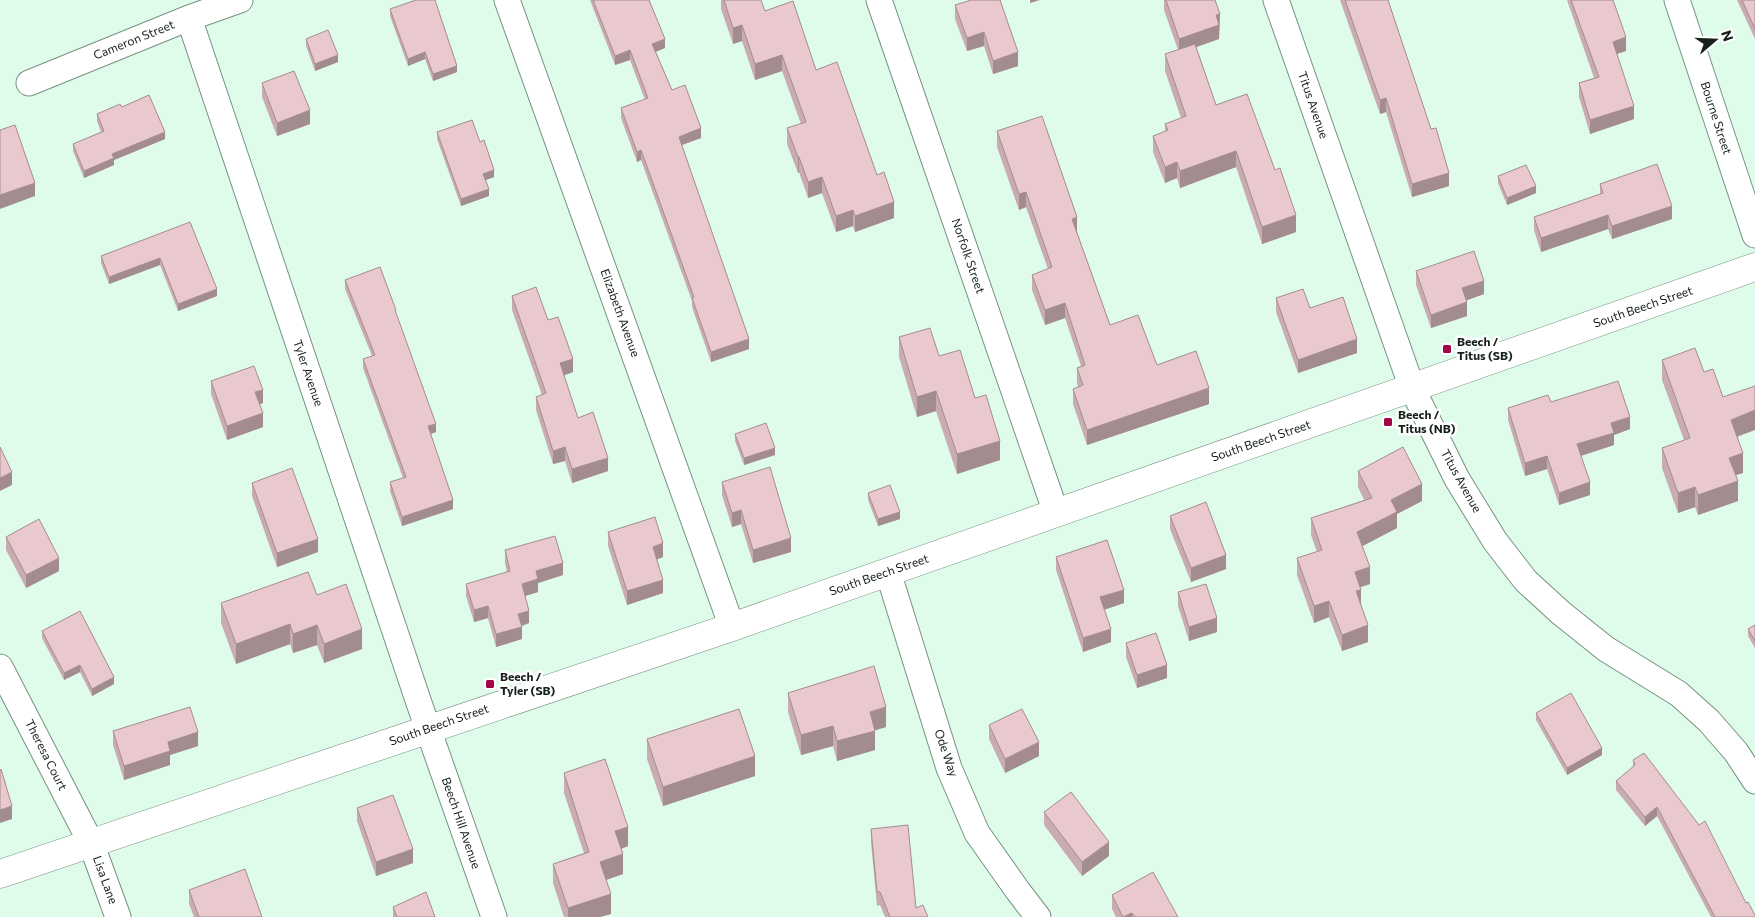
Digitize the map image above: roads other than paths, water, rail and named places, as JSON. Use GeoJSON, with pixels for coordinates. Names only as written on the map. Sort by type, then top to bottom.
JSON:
{"type":"FeatureCollection","features":[{"type":"Feature","properties":{"kind":"street","name":"Cameron Street"},"geometry":{"type":"LineString","coordinates":[[29,83],[189,18],[240,0]]}},
{"type":"Feature","properties":{"kind":"street","name":"Elizabeth Avenue"},"geometry":{"type":"LineString","coordinates":[[506,0],[732,626]]}},
{"type":"Feature","properties":{"kind":"street","name":"Norfolk Street"},"geometry":{"type":"LineString","coordinates":[[879,0],[1056,513]]}},
{"type":"Feature","properties":{"kind":"street","name":"Titus Avenue"},"geometry":{"type":"LineString","coordinates":[[1276,0],[1412,388],[1457,479],[1495,541],[1526,581],[1561,613],[1606,649],[1679,694],[1709,721],[1736,752],[1755,781]]}},
{"type":"Feature","properties":{"kind":"street","name":"Bourne Street"},"geometry":{"type":"LineString","coordinates":[[1677,0],[1755,235]]}},
{"type":"Feature","properties":{"kind":"street","name":"Tyler Avenue"},"geometry":{"type":"LineString","coordinates":[[189,18],[428,729]]}},
{"type":"Feature","properties":{"kind":"street","name":"South Beech Street"},"geometry":{"type":"LineString","coordinates":[[0,874],[732,626],[1755,267]]}},
{"type":"Feature","properties":{"kind":"street","name":"Ode Way"},"geometry":{"type":"LineString","coordinates":[[888,572],[950,768],[977,833],[1038,917]]}},
{"type":"Feature","properties":{"kind":"street","name":"Theresa Court"},"geometry":{"type":"LineString","coordinates":[[0,667],[91,843]]}},
{"type":"Feature","properties":{"kind":"street","name":"Beech Hill Avenue"},"geometry":{"type":"LineString","coordinates":[[428,729],[494,917]]}},
{"type":"Feature","properties":{"kind":"street","name":"Lisa Lane"},"geometry":{"type":"LineString","coordinates":[[91,843],[118,917]]}},
{"type":"Feature","properties":{"kind":"place","name":"Beech / Titus (SB)"},"geometry":{"type":"Point","coordinates":[1447,349]}},
{"type":"Feature","properties":{"kind":"place","name":"Beech / Titus (NB)"},"geometry":{"type":"Point","coordinates":[1388,422]}},
{"type":"Feature","properties":{"kind":"place","name":"Beech / Tyler (SB)"},"geometry":{"type":"Point","coordinates":[490,684]}}]}
